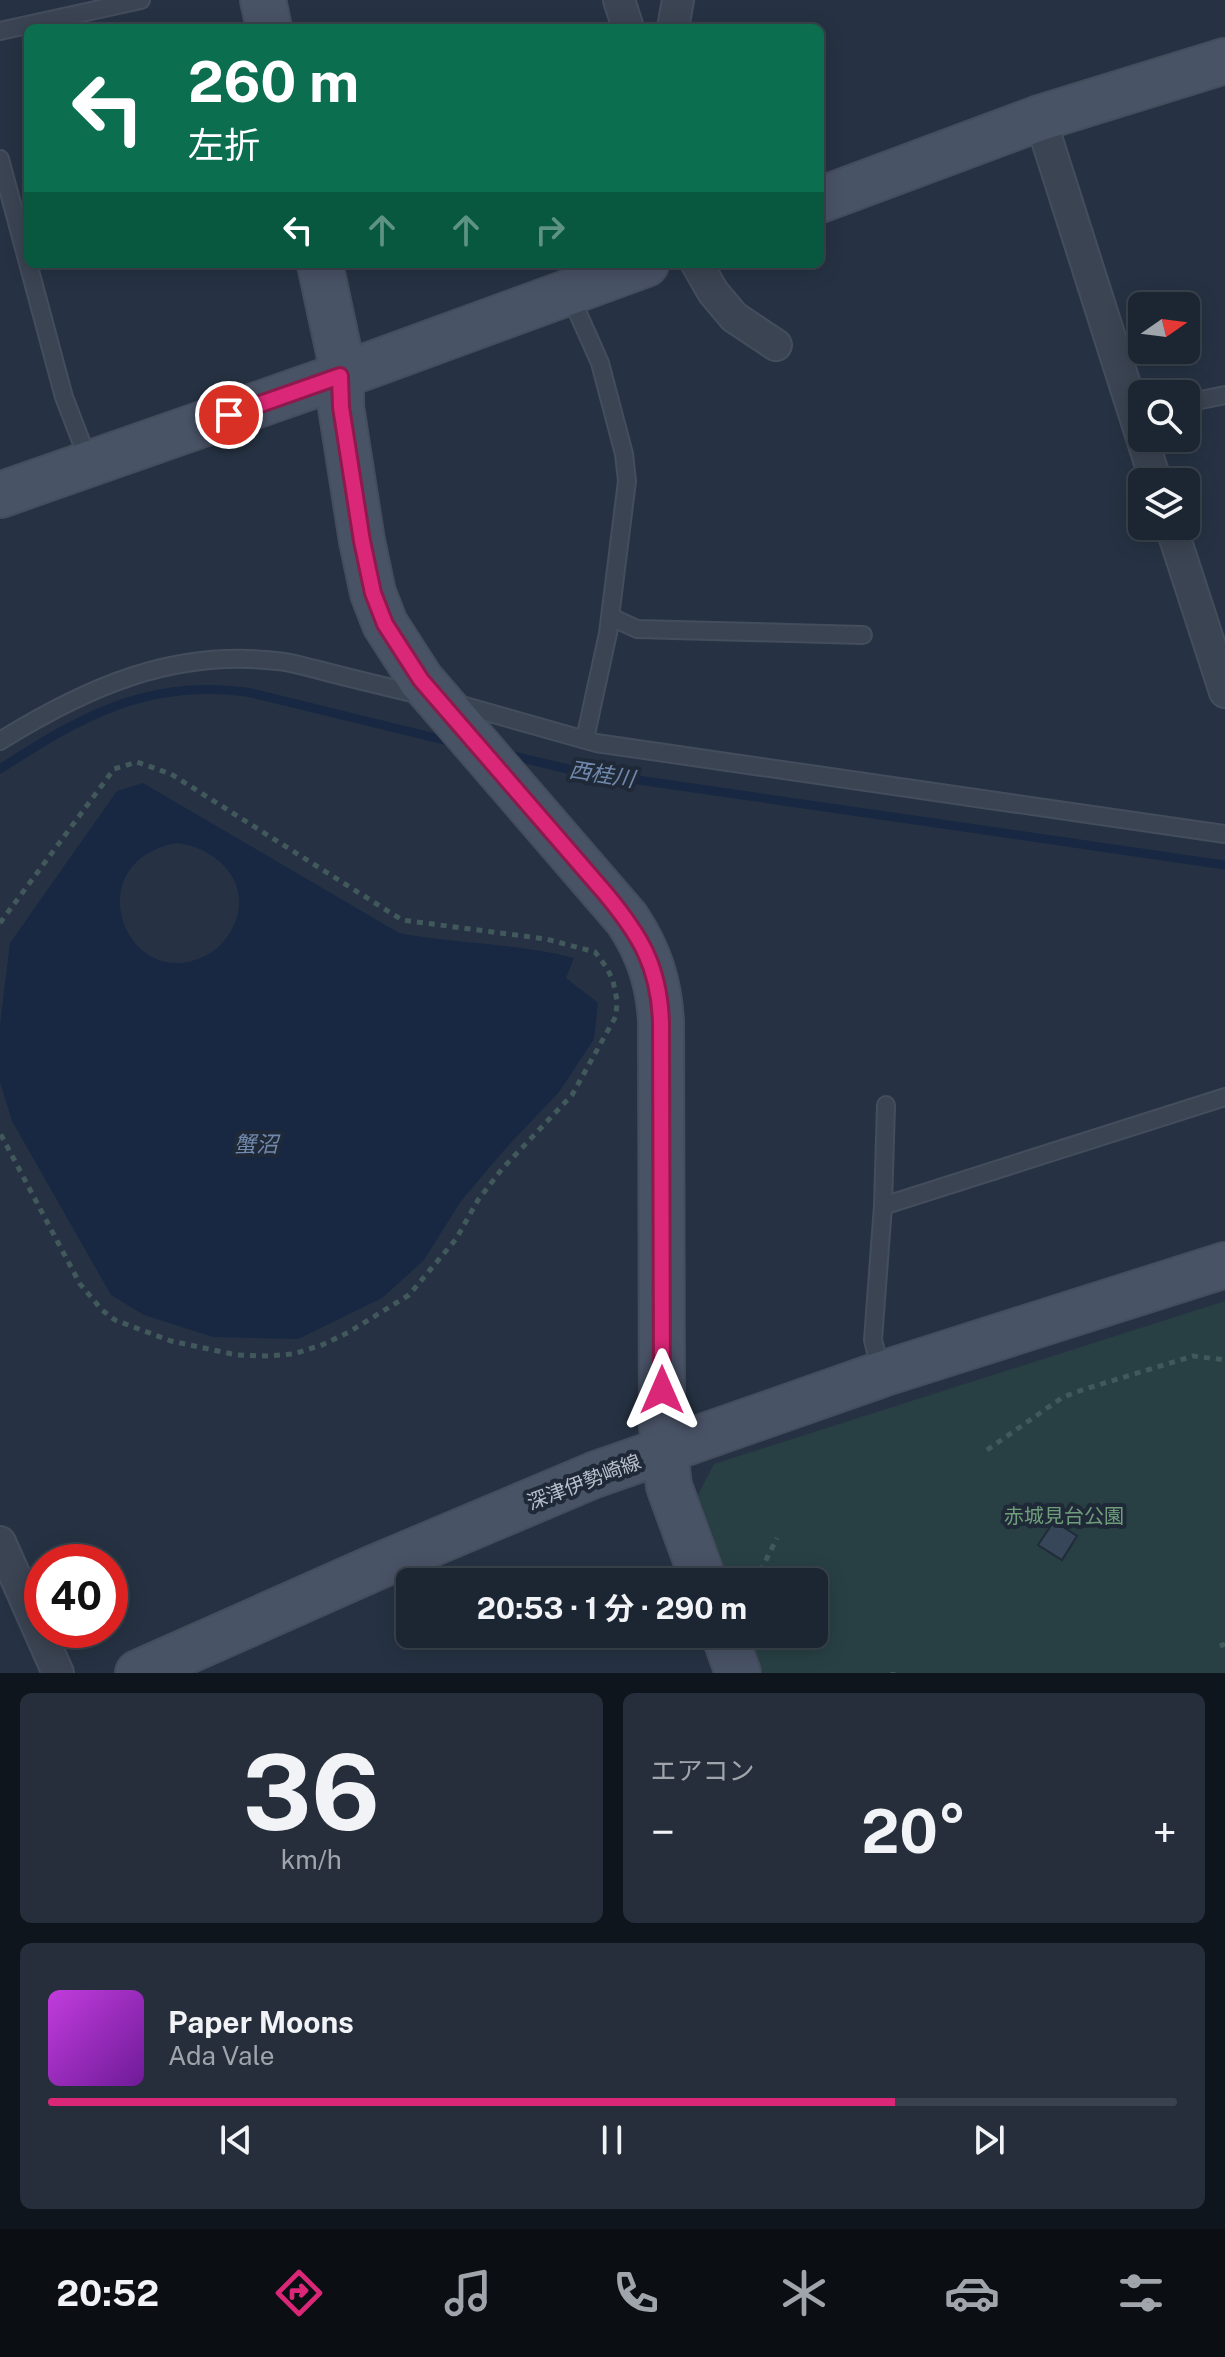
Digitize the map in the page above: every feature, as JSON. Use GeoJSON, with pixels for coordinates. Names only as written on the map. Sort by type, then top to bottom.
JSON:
{"type":"FeatureCollection","features":[{"type":"Feature","properties":{"kind":"street"},"geometry":{"type":"LineString","coordinates":[[263,0],[268,24]]}},
{"type":"Feature","properties":{"kind":"street"},"geometry":{"type":"LineString","coordinates":[[619,0],[627,24]]}},
{"type":"Feature","properties":{"kind":"street"},"geometry":{"type":"LineString","coordinates":[[674,24],[678,0]]}},
{"type":"Feature","properties":{"kind":"street"},"geometry":{"type":"LineString","coordinates":[[824,199],[1040,118],[1225,61]]}},
{"type":"Feature","properties":{"kind":"street"},"geometry":{"type":"LineString","coordinates":[[1040,118],[1128,383]]}},
{"type":"Feature","properties":{"kind":"street"},"geometry":{"type":"LineString","coordinates":[[321,268],[341,362],[343,422],[362,541],[379,610],[395,642],[421,680],[627,919],[654,970],[661,1022],[664,1451],[669,1486],[699,1568]]}},
{"type":"Feature","properties":{"kind":"street"},"geometry":{"type":"LineString","coordinates":[[0,495],[340,376],[635,268]]}},
{"type":"Feature","properties":{"kind":"street"},"geometry":{"type":"LineString","coordinates":[[699,268],[713,292],[734,317],[776,345]]}},
{"type":"Feature","properties":{"kind":"street"},"geometry":{"type":"LineString","coordinates":[[1176,540],[1225,692]]}},
{"type":"Feature","properties":{"kind":"street","name":"深津伊勢崎線"},"geometry":{"type":"LineString","coordinates":[[138,1673],[594,1475],[882,1374],[1225,1265]]}},
{"type":"Feature","properties":{"kind":"street"},"geometry":{"type":"LineString","coordinates":[[0,1542],[58,1673]]}},
{"type":"Feature","properties":{"kind":"street"},"geometry":{"type":"LineString","coordinates":[[729,1648],[738,1673]]}},
{"type":"Feature","properties":{"kind":"lane"},"geometry":{"type":"LineString","coordinates":[[32,24],[141,0]]}},
{"type":"Feature","properties":{"kind":"lane"},"geometry":{"type":"LineString","coordinates":[[0,31],[24,26]]}},
{"type":"Feature","properties":{"kind":"lane"},"geometry":{"type":"LineString","coordinates":[[0,159],[24,248]]}},
{"type":"Feature","properties":{"kind":"lane"},"geometry":{"type":"LineString","coordinates":[[29,268],[64,397],[90,463]]}},
{"type":"Feature","properties":{"kind":"lane"},"geometry":{"type":"LineString","coordinates":[[568,292],[600,363],[624,454],[627,481],[611,617],[585,739]]}},
{"type":"Feature","properties":{"kind":"lane"},"geometry":{"type":"LineString","coordinates":[[1200,400],[1225,395]]}},
{"type":"Feature","properties":{"kind":"lane"},"geometry":{"type":"LineString","coordinates":[[611,617],[637,629],[863,635]]}},
{"type":"Feature","properties":{"kind":"lane"},"geometry":{"type":"LineString","coordinates":[[0,741],[63,704],[141,672],[188,662],[279,661],[442,704],[479,707],[596,743],[1225,834]]}},
{"type":"Feature","properties":{"kind":"lane"},"geometry":{"type":"LineString","coordinates":[[883,1206],[1225,1097]]}},
{"type":"Feature","properties":{"kind":"lane"},"geometry":{"type":"LineString","coordinates":[[882,1374],[873,1340],[883,1206],[886,1105]]}},
{"type":"Feature","properties":{"kind":"path"},"geometry":{"type":"LineString","coordinates":[[0,923],[114,769],[137,762],[171,774],[402,920],[546,939],[595,952],[607,968],[617,1000],[616,1016],[572,1095],[502,1169],[478,1200],[456,1239],[409,1295],[349,1332],[293,1354],[237,1355],[171,1341],[115,1320],[80,1284],[0,1133]]}},
{"type":"Feature","properties":{"kind":"path"},"geometry":{"type":"LineString","coordinates":[[987,1450],[1063,1397],[1193,1356],[1225,1360]]}},
{"type":"Feature","properties":{"kind":"path"},"geometry":{"type":"LineString","coordinates":[[762,1568],[777,1538]]}},
{"type":"Feature","properties":{"kind":"green space","name":"赤城見台公園"},"geometry":{"type":"Polygon","coordinates":[[[1225,1301],[1225,1673],[763,1673],[753,1648],[828,1648],[828,1568],[724,1568],[698,1495],[714,1464],[1225,1301]]]}},
{"type":"Feature","properties":{"kind":"water","name":"蟹沼"},"geometry":{"type":"Polygon","coordinates":[[[143,783],[399,933],[530,949],[574,958],[566,978],[598,1003],[594,1039],[559,1092],[461,1201],[424,1260],[382,1298],[298,1339],[213,1337],[144,1315],[111,1295],[12,1121],[0,1082],[0,1025],[10,943],[117,791],[143,783]],[[177,843],[147,854],[128,872],[120,894],[122,917],[131,938],[148,954],[169,963],[195,960],[210,953],[226,939],[237,918],[237,887],[231,874],[221,863],[194,847],[177,843]]]}},
{"type":"Feature","properties":{"kind":"building"},"geometry":{"type":"Polygon","coordinates":[[[1054,1521],[1077,1536],[1062,1560],[1038,1545],[1054,1521]]]}},
{"type":"Feature","properties":{"kind":"waterway","name":"西桂川"},"geometry":{"type":"LineString","coordinates":[[0,769],[88,718],[116,706],[177,691],[211,689],[247,692],[452,742]]}},
{"type":"Feature","properties":{"kind":"waterway","name":"西桂川"},"geometry":{"type":"LineString","coordinates":[[505,754],[576,771],[1225,865]]}},
{"type":"Feature","properties":{"kind":"route"},"geometry":{"type":"LineString","coordinates":[[229,415],[340,376],[341,407],[362,541],[373,593],[385,624],[421,680],[627,919],[648,954],[654,970],[661,1022],[662,1390]]}}]}
